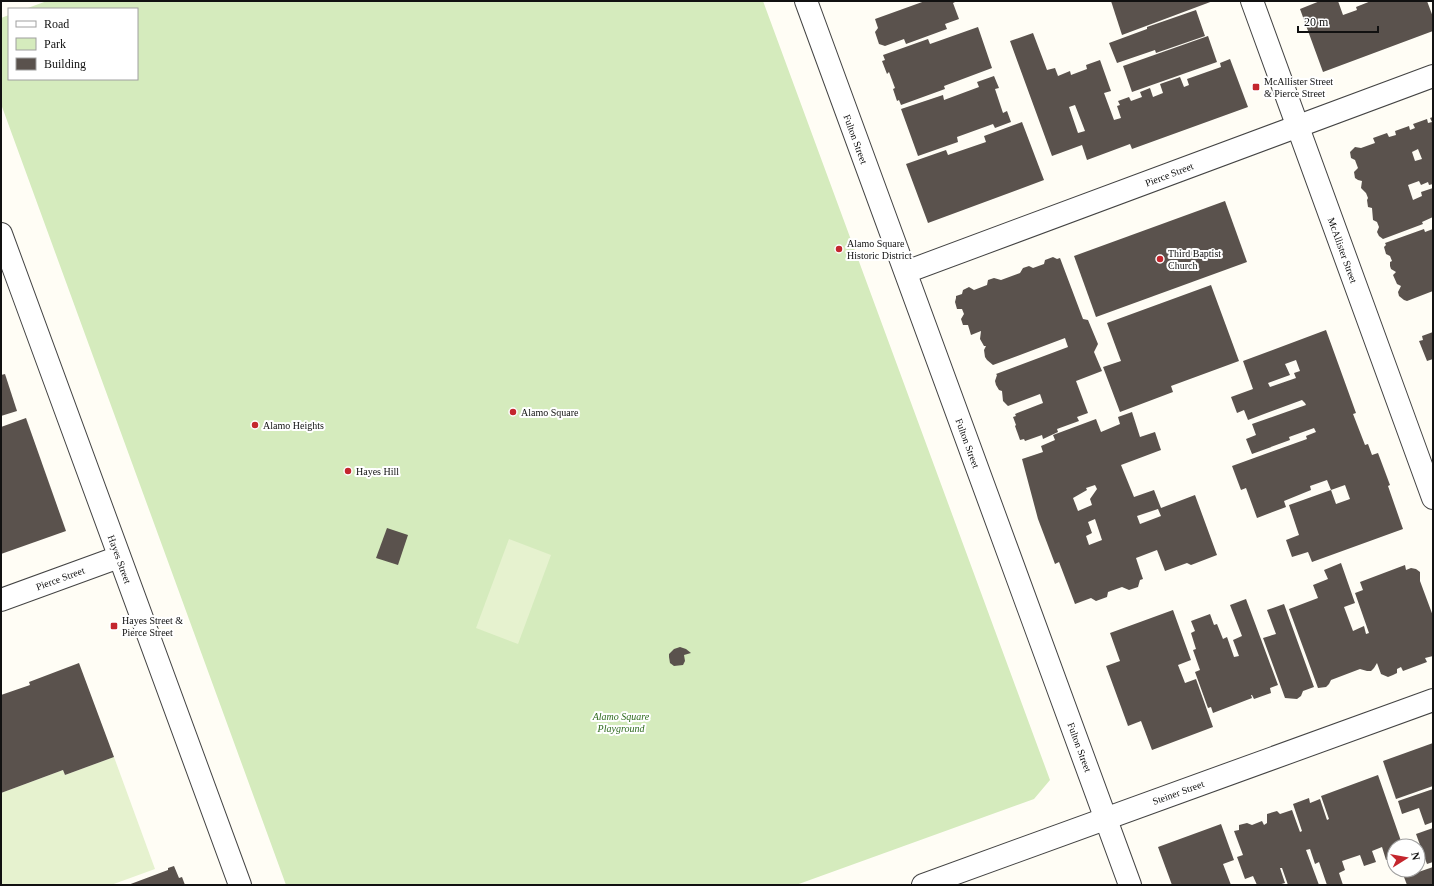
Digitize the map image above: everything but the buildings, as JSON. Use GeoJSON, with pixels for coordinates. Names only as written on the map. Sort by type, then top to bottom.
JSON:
{"type":"FeatureCollection","features":[{"type":"Feature","properties":{"kind":"street","name":"Fulton Street"},"geometry":{"type":"LineString","coordinates":[[806,1],[1130,885]]}},
{"type":"Feature","properties":{"kind":"street","name":"McAllister Street"},"geometry":{"type":"LineString","coordinates":[[1252,1],[1433,498]]}},
{"type":"Feature","properties":{"kind":"street","name":"Pierce Street"},"geometry":{"type":"LineString","coordinates":[[906,272],[1433,76]]}},
{"type":"Feature","properties":{"kind":"street","name":"Hayes Street"},"geometry":{"type":"LineString","coordinates":[[1,234],[240,885]]}},
{"type":"Feature","properties":{"kind":"street","name":"Pierce Street"},"geometry":{"type":"LineString","coordinates":[[1,600],[119,557]]}},
{"type":"Feature","properties":{"kind":"street","name":"Steiner Street"},"geometry":{"type":"LineString","coordinates":[[923,885],[1433,700]]}},
{"type":"Feature","properties":{"kind":"green space","name":"Alamo Square"},"geometry":{"type":"Polygon","coordinates":[[[47,1],[763,1],[1050,780],[1034,799],[796,885],[286,885],[1,104],[1,18],[8,15],[8,80],[138,80],[138,8],[28,8],[47,1]]]}},
{"type":"Feature","properties":{"kind":"green space"},"geometry":{"type":"Polygon","coordinates":[[[509,539],[551,555],[518,644],[476,628],[509,539]]]}},
{"type":"Feature","properties":{"kind":"green space"},"geometry":{"type":"Polygon","coordinates":[[[114,757],[155,869],[111,885],[1,885],[1,793],[63,770],[65,775],[114,757]]]}},
{"type":"Feature","properties":{"kind":"place","name":"McAllister Street & Pierce Street"},"geometry":{"type":"Point","coordinates":[1256,87]}},
{"type":"Feature","properties":{"kind":"place","name":"Alamo Square Historic District"},"geometry":{"type":"Point","coordinates":[839,249]}},
{"type":"Feature","properties":{"kind":"place","name":"Third Baptist Church"},"geometry":{"type":"Point","coordinates":[1160,259]}},
{"type":"Feature","properties":{"kind":"place","name":"Alamo Square"},"geometry":{"type":"Point","coordinates":[513,412]}},
{"type":"Feature","properties":{"kind":"place","name":"Alamo Heights"},"geometry":{"type":"Point","coordinates":[255,425]}},
{"type":"Feature","properties":{"kind":"place","name":"Hayes Hill"},"geometry":{"type":"Point","coordinates":[348,471]}},
{"type":"Feature","properties":{"kind":"place","name":"Hayes Street & Pierce Street"},"geometry":{"type":"Point","coordinates":[114,626]}},
{"type":"Feature","properties":{"kind":"park label","name":"Alamo Square Playground"},"geometry":{"type":"Point","coordinates":[621,722]}}]}
